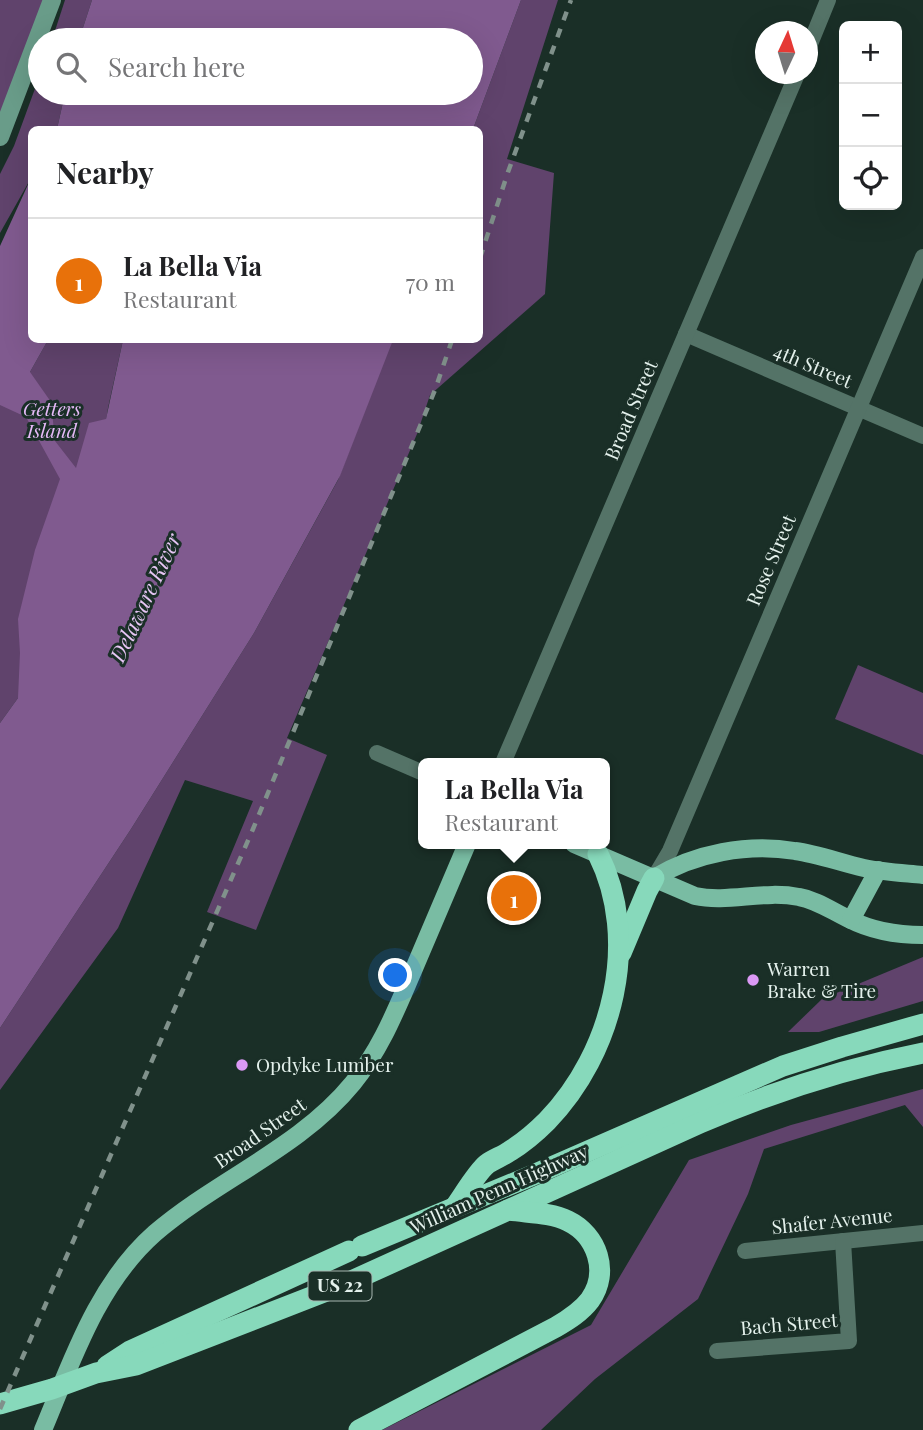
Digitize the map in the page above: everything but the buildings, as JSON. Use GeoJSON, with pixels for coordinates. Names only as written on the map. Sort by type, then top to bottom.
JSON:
{"type":"FeatureCollection","features":[{"type":"Feature","properties":{"kind":"highway"},"geometry":{"type":"LineString","coordinates":[[455,1207],[485,1165],[511,1151],[558,1109],[589,1063],[604,1028],[614,991],[618,961],[617,922],[606,870],[598,854]]}},
{"type":"Feature","properties":{"kind":"highway"},"geometry":{"type":"LineString","coordinates":[[618,961],[654,878]]}},
{"type":"Feature","properties":{"kind":"highway","name":"William Penn Highway"},"geometry":{"type":"LineString","coordinates":[[96,1373],[130,1351],[355,1248],[531,1176],[783,1066],[923,1024]]}},
{"type":"Feature","properties":{"kind":"highway","name":"William Penn Highway"},"geometry":{"type":"LineString","coordinates":[[0,1404],[52,1390],[96,1373],[136,1365],[347,1283],[754,1101],[846,1071],[923,1053]]}},
{"type":"Feature","properties":{"kind":"highway"},"geometry":{"type":"LineString","coordinates":[[359,1430],[556,1327],[581,1310],[592,1297],[599,1280],[599,1262],[595,1247],[587,1235],[575,1225],[558,1217],[508,1210]]}},
{"type":"Feature","properties":{"kind":"main road"},"geometry":{"type":"LineString","coordinates":[[41,28],[52,0]]}},
{"type":"Feature","properties":{"kind":"main road"},"geometry":{"type":"LineString","coordinates":[[0,137],[28,63]]}},
{"type":"Feature","properties":{"kind":"main road"},"geometry":{"type":"LineString","coordinates":[[654,878],[689,861],[727,851],[756,848],[795,850],[878,870],[921,873]]}},
{"type":"Feature","properties":{"kind":"main road","name":"Broad Street"},"geometry":{"type":"LineString","coordinates":[[43,1430],[99,1304],[118,1274],[145,1243],[186,1210],[311,1125],[343,1095],[364,1068],[392,1021],[465,849]]}},
{"type":"Feature","properties":{"kind":"main road"},"geometry":{"type":"LineString","coordinates":[[586,849],[702,897],[775,894],[803,897],[877,930],[923,934]]}},
{"type":"Feature","properties":{"kind":"main road"},"geometry":{"type":"LineString","coordinates":[[851,920],[878,870]]}},
{"type":"Feature","properties":{"kind":"main road"},"geometry":{"type":"LineString","coordinates":[[52,1408],[54,1430]]}},
{"type":"Feature","properties":{"kind":"street"},"geometry":{"type":"LineString","coordinates":[[818,23],[828,0]]}},
{"type":"Feature","properties":{"kind":"street","name":"Broad Street"},"geometry":{"type":"LineString","coordinates":[[505,758],[793,84]]}},
{"type":"Feature","properties":{"kind":"street","name":"Rose Street"},"geometry":{"type":"LineString","coordinates":[[654,878],[670,851],[923,257]]}},
{"type":"Feature","properties":{"kind":"street","name":"4th Street"},"geometry":{"type":"LineString","coordinates":[[686,334],[923,436]]}},
{"type":"Feature","properties":{"kind":"street"},"geometry":{"type":"LineString","coordinates":[[377,753],[418,771]]}},
{"type":"Feature","properties":{"kind":"street","name":"Shafer Avenue"},"geometry":{"type":"LineString","coordinates":[[745,1251],[923,1233]]}},
{"type":"Feature","properties":{"kind":"street","name":"Bach Street"},"geometry":{"type":"LineString","coordinates":[[717,1351],[849,1341],[843,1241]]}},
{"type":"Feature","properties":{"kind":"green space"},"geometry":{"type":"Polygon","coordinates":[[[0,0],[45,0],[34,28],[28,28],[28,45],[0,118],[0,0]]]}},
{"type":"Feature","properties":{"kind":"green space"},"geometry":{"type":"Polygon","coordinates":[[[65,0],[92,0],[83,28],[56,28],[65,0]]]}},
{"type":"Feature","properties":{"kind":"green space"},"geometry":{"type":"Polygon","coordinates":[[[521,0],[558,0],[507,159],[554,173],[545,294],[430,395],[417,434],[287,738],[327,755],[256,930],[207,912],[253,801],[185,780],[118,928],[0,1090],[0,1028],[131,829],[254,633],[338,480],[391,343],[483,343],[483,126],[474,126],[521,0]]]}},
{"type":"Feature","properties":{"kind":"green space"},"geometry":{"type":"Polygon","coordinates":[[[29,105],[62,105],[58,126],[28,126],[28,183],[0,233],[0,174],[29,105]]]}},
{"type":"Feature","properties":{"kind":"green space","name":"Getters Island"},"geometry":{"type":"Polygon","coordinates":[[[46,343],[122,343],[108,408],[80,612],[0,723],[0,389],[30,372],[46,343]]]}},
{"type":"Feature","properties":{"kind":"green space"},"geometry":{"type":"Polygon","coordinates":[[[858,665],[923,693],[923,755],[835,719],[858,665]]]}},
{"type":"Feature","properties":{"kind":"green space"},"geometry":{"type":"Polygon","coordinates":[[[923,957],[923,1001],[819,1032],[788,1032],[822,999],[923,957]]]}},
{"type":"Feature","properties":{"kind":"green space"},"geometry":{"type":"Polygon","coordinates":[[[923,1089],[923,1127],[905,1105],[764,1149],[748,1194],[698,1299],[595,1379],[541,1430],[382,1430],[591,1325],[689,1160],[791,1125],[923,1089]]]}},
{"type":"Feature","properties":{"kind":"water"},"geometry":{"type":"Polygon","coordinates":[[[92,0],[521,0],[483,102],[483,28],[83,28],[92,0]]]}},
{"type":"Feature","properties":{"kind":"water"},"geometry":{"type":"Polygon","coordinates":[[[62,105],[482,105],[474,126],[58,126],[62,105]]]}},
{"type":"Feature","properties":{"kind":"water","name":"Delaware River"},"geometry":{"type":"Polygon","coordinates":[[[28,185],[28,343],[46,343],[30,372],[51,402],[55,441],[76,468],[89,423],[106,419],[122,343],[392,343],[340,476],[254,633],[131,829],[0,1028],[0,723],[18,698],[18,619],[35,550],[60,479],[26,417],[0,405],[0,246],[28,185]]]}},
{"type":"Feature","properties":{"kind":"railway"},"geometry":{"type":"LineString","coordinates":[[483,249],[571,0]]}},
{"type":"Feature","properties":{"kind":"railway"},"geometry":{"type":"LineString","coordinates":[[0,1409],[253,829],[435,390],[451,343]]}},
{"type":"Feature","properties":{"kind":"place","name":"La Bella Via"},"geometry":{"type":"Point","coordinates":[514,898]}},
{"type":"Feature","properties":{"kind":"place","name":"Warren Brake & Tire"},"geometry":{"type":"Point","coordinates":[753,980]}},
{"type":"Feature","properties":{"kind":"place","name":"Opdyke Lumber"},"geometry":{"type":"Point","coordinates":[242,1065]}}]}
